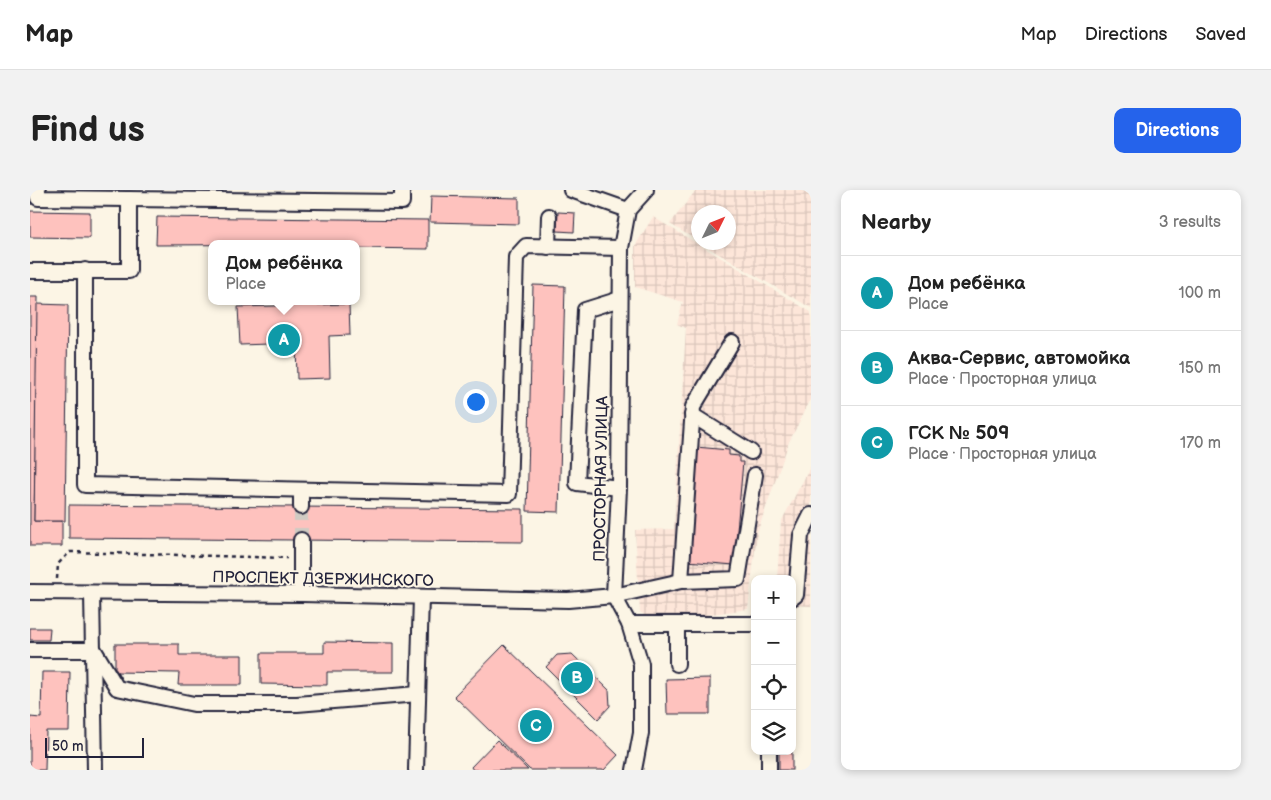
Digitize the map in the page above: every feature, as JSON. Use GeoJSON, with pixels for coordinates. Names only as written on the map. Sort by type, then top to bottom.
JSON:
{"type":"FeatureCollection","features":[{"type":"Feature","properties":{"kind":"street"},"geometry":{"type":"LineString","coordinates":[[38,190],[38,198],[129,199],[147,195],[402,202],[402,190]]}},
{"type":"Feature","properties":{"kind":"street"},"geometry":{"type":"LineString","coordinates":[[572,190],[628,210],[646,190]]}},
{"type":"Feature","properties":{"kind":"street"},"geometry":{"type":"LineString","coordinates":[[30,270],[129,271],[129,199]]}},
{"type":"Feature","properties":{"kind":"street","name":"ПРОСТОРНАЯ УЛИЦА"},"geometry":{"type":"LineString","coordinates":[[614,596],[619,488],[621,248],[628,210]]}},
{"type":"Feature","properties":{"kind":"street"},"geometry":{"type":"LineString","coordinates":[[548,246],[549,216]]}},
{"type":"Feature","properties":{"kind":"street"},"geometry":{"type":"LineString","coordinates":[[85,270],[85,485],[509,494],[516,257],[526,246],[621,248]]}},
{"type":"Feature","properties":{"kind":"street"},"geometry":{"type":"LineString","coordinates":[[619,488],[577,483],[585,310],[620,299]]}},
{"type":"Feature","properties":{"kind":"street"},"geometry":{"type":"LineString","coordinates":[[680,581],[693,407],[732,342]]}},
{"type":"Feature","properties":{"kind":"street"},"geometry":{"type":"LineString","coordinates":[[692,415],[751,452]]}},
{"type":"Feature","properties":{"kind":"street","name":"ПРОСПЕКТ ДЗЕРЖИНСКОГО"},"geometry":{"type":"LineString","coordinates":[[30,592],[301,594],[568,600],[614,596],[680,581],[738,579],[756,475]]}},
{"type":"Feature","properties":{"kind":"street"},"geometry":{"type":"LineString","coordinates":[[301,507],[302,490]]}},
{"type":"Feature","properties":{"kind":"street"},"geometry":{"type":"LineString","coordinates":[[796,595],[801,535],[811,515]]}},
{"type":"Feature","properties":{"kind":"street"},"geometry":{"type":"LineString","coordinates":[[301,540],[301,594]]}},
{"type":"Feature","properties":{"kind":"street"},"geometry":{"type":"LineString","coordinates":[[92,593],[95,770]]}},
{"type":"Feature","properties":{"kind":"street"},"geometry":{"type":"LineString","coordinates":[[614,596],[629,624],[641,664],[641,733],[634,770]]}},
{"type":"Feature","properties":{"kind":"street"},"geometry":{"type":"LineString","coordinates":[[416,770],[421,597]]}},
{"type":"Feature","properties":{"kind":"street"},"geometry":{"type":"LineString","coordinates":[[629,624],[751,624]]}},
{"type":"Feature","properties":{"kind":"street"},"geometry":{"type":"LineString","coordinates":[[677,664],[678,624]]}},
{"type":"Feature","properties":{"kind":"street"},"geometry":{"type":"LineString","coordinates":[[30,650],[94,650]]}},
{"type":"Feature","properties":{"kind":"street"},"geometry":{"type":"LineString","coordinates":[[94,650],[117,688],[194,704],[297,704],[418,694]]}},
{"type":"Feature","properties":{"kind":"street"},"geometry":{"type":"LineString","coordinates":[[769,755],[770,770]]}},
{"type":"Feature","properties":{"kind":"path"},"geometry":{"type":"LineString","coordinates":[[57,592],[58,564],[70,552],[301,559]]}},
{"type":"Feature","properties":{"kind":"shaded area"},"geometry":{"type":"Polygon","coordinates":[[[696,190],[811,190],[811,308],[712,250],[736,250],[736,205],[691,205],[691,237],[670,224],[696,190]]]}},
{"type":"Feature","properties":{"kind":"shaded area"},"geometry":{"type":"Polygon","coordinates":[[[653,217],[691,240],[691,250],[708,250],[811,312],[811,399],[789,442],[757,533],[748,609],[654,622],[640,612],[635,530],[674,529],[686,328],[677,324],[683,302],[635,287],[635,246],[653,217]]]}},
{"type":"Feature","properties":{"kind":"shaded area"},"geometry":{"type":"Polygon","coordinates":[[[811,466],[811,606],[796,605],[796,575],[777,575],[781,522],[811,466]]]}},
{"type":"Feature","properties":{"kind":"building"},"geometry":{"type":"Polygon","coordinates":[[[431,196],[519,198],[519,224],[430,222],[431,196]]]}},
{"type":"Feature","properties":{"kind":"building"},"geometry":{"type":"Polygon","coordinates":[[[30,211],[90,212],[90,238],[30,237],[30,211]]]}},
{"type":"Feature","properties":{"kind":"building"},"geometry":{"type":"Polygon","coordinates":[[[558,212],[575,213],[574,232],[557,231],[558,212]]]}},
{"type":"Feature","properties":{"kind":"building"},"geometry":{"type":"Polygon","coordinates":[[[157,217],[428,220],[428,249],[360,248],[360,240],[208,240],[208,245],[156,245],[157,217]]]}},
{"type":"Feature","properties":{"kind":"building"},"geometry":{"type":"Polygon","coordinates":[[[533,285],[565,286],[559,512],[527,511],[533,285]]]}},
{"type":"Feature","properties":{"kind":"building"},"geometry":{"type":"Polygon","coordinates":[[[30,297],[38,297],[34,521],[62,521],[62,546],[30,546],[30,297]]]}},
{"type":"Feature","properties":{"kind":"building"},"geometry":{"type":"Polygon","coordinates":[[[37,304],[68,305],[65,521],[34,521],[37,304]]]}},
{"type":"Feature","properties":{"kind":"building"},"geometry":{"type":"Polygon","coordinates":[[[349,305],[350,335],[329,336],[330,378],[297,379],[296,343],[240,345],[238,307],[349,305]]]}},
{"type":"Feature","properties":{"kind":"building"},"geometry":{"type":"Polygon","coordinates":[[[696,447],[729,450],[729,455],[739,456],[739,462],[743,462],[734,565],[687,561],[696,447]]]}},
{"type":"Feature","properties":{"kind":"building"},"geometry":{"type":"Polygon","coordinates":[[[69,505],[523,509],[523,542],[69,538],[69,505]]]}},
{"type":"Feature","properties":{"kind":"building"},"geometry":{"type":"Polygon","coordinates":[[[30,628],[50,628],[49,640],[30,640],[30,628]]]}},
{"type":"Feature","properties":{"kind":"building"},"geometry":{"type":"Polygon","coordinates":[[[324,642],[393,643],[393,672],[327,672],[327,685],[261,684],[261,653],[324,653],[324,642]]]}},
{"type":"Feature","properties":{"kind":"building"},"geometry":{"type":"Polygon","coordinates":[[[115,644],[179,644],[179,655],[242,655],[242,685],[178,685],[179,673],[115,672],[115,644]]]}},
{"type":"Feature","properties":{"kind":"building"},"geometry":{"type":"Polygon","coordinates":[[[504,645],[618,755],[604,770],[530,770],[454,696],[504,645]]]}},
{"type":"Feature","properties":{"kind":"building"},"geometry":{"type":"Polygon","coordinates":[[[572,654],[609,690],[610,706],[598,719],[546,667],[557,655],[572,654]]]}},
{"type":"Feature","properties":{"kind":"building"},"geometry":{"type":"Polygon","coordinates":[[[42,672],[70,672],[69,731],[46,731],[45,770],[30,770],[30,717],[41,718],[42,672]]]}},
{"type":"Feature","properties":{"kind":"building"},"geometry":{"type":"Polygon","coordinates":[[[710,678],[710,714],[667,714],[666,679],[710,678]]]}},
{"type":"Feature","properties":{"kind":"building"},"geometry":{"type":"Polygon","coordinates":[[[497,740],[528,770],[473,770],[471,767],[497,740]]]}},
{"type":"Feature","properties":{"kind":"building"},"geometry":{"type":"Polygon","coordinates":[[[779,755],[792,755],[792,770],[779,770],[779,755]]]}},
{"type":"Feature","properties":{"kind":"tunnel"},"geometry":{"type":"LineString","coordinates":[[301,507],[301,540]]}},
{"type":"Feature","properties":{"kind":"place","name":"Дом ребёнка"},"geometry":{"type":"Point","coordinates":[284,340]}},
{"type":"Feature","properties":{"kind":"place","name":"Аква-Сервис, автомойка"},"geometry":{"type":"Point","coordinates":[577,678]}},
{"type":"Feature","properties":{"kind":"place","name":"ГСК № 509"},"geometry":{"type":"Point","coordinates":[536,726]}}]}
